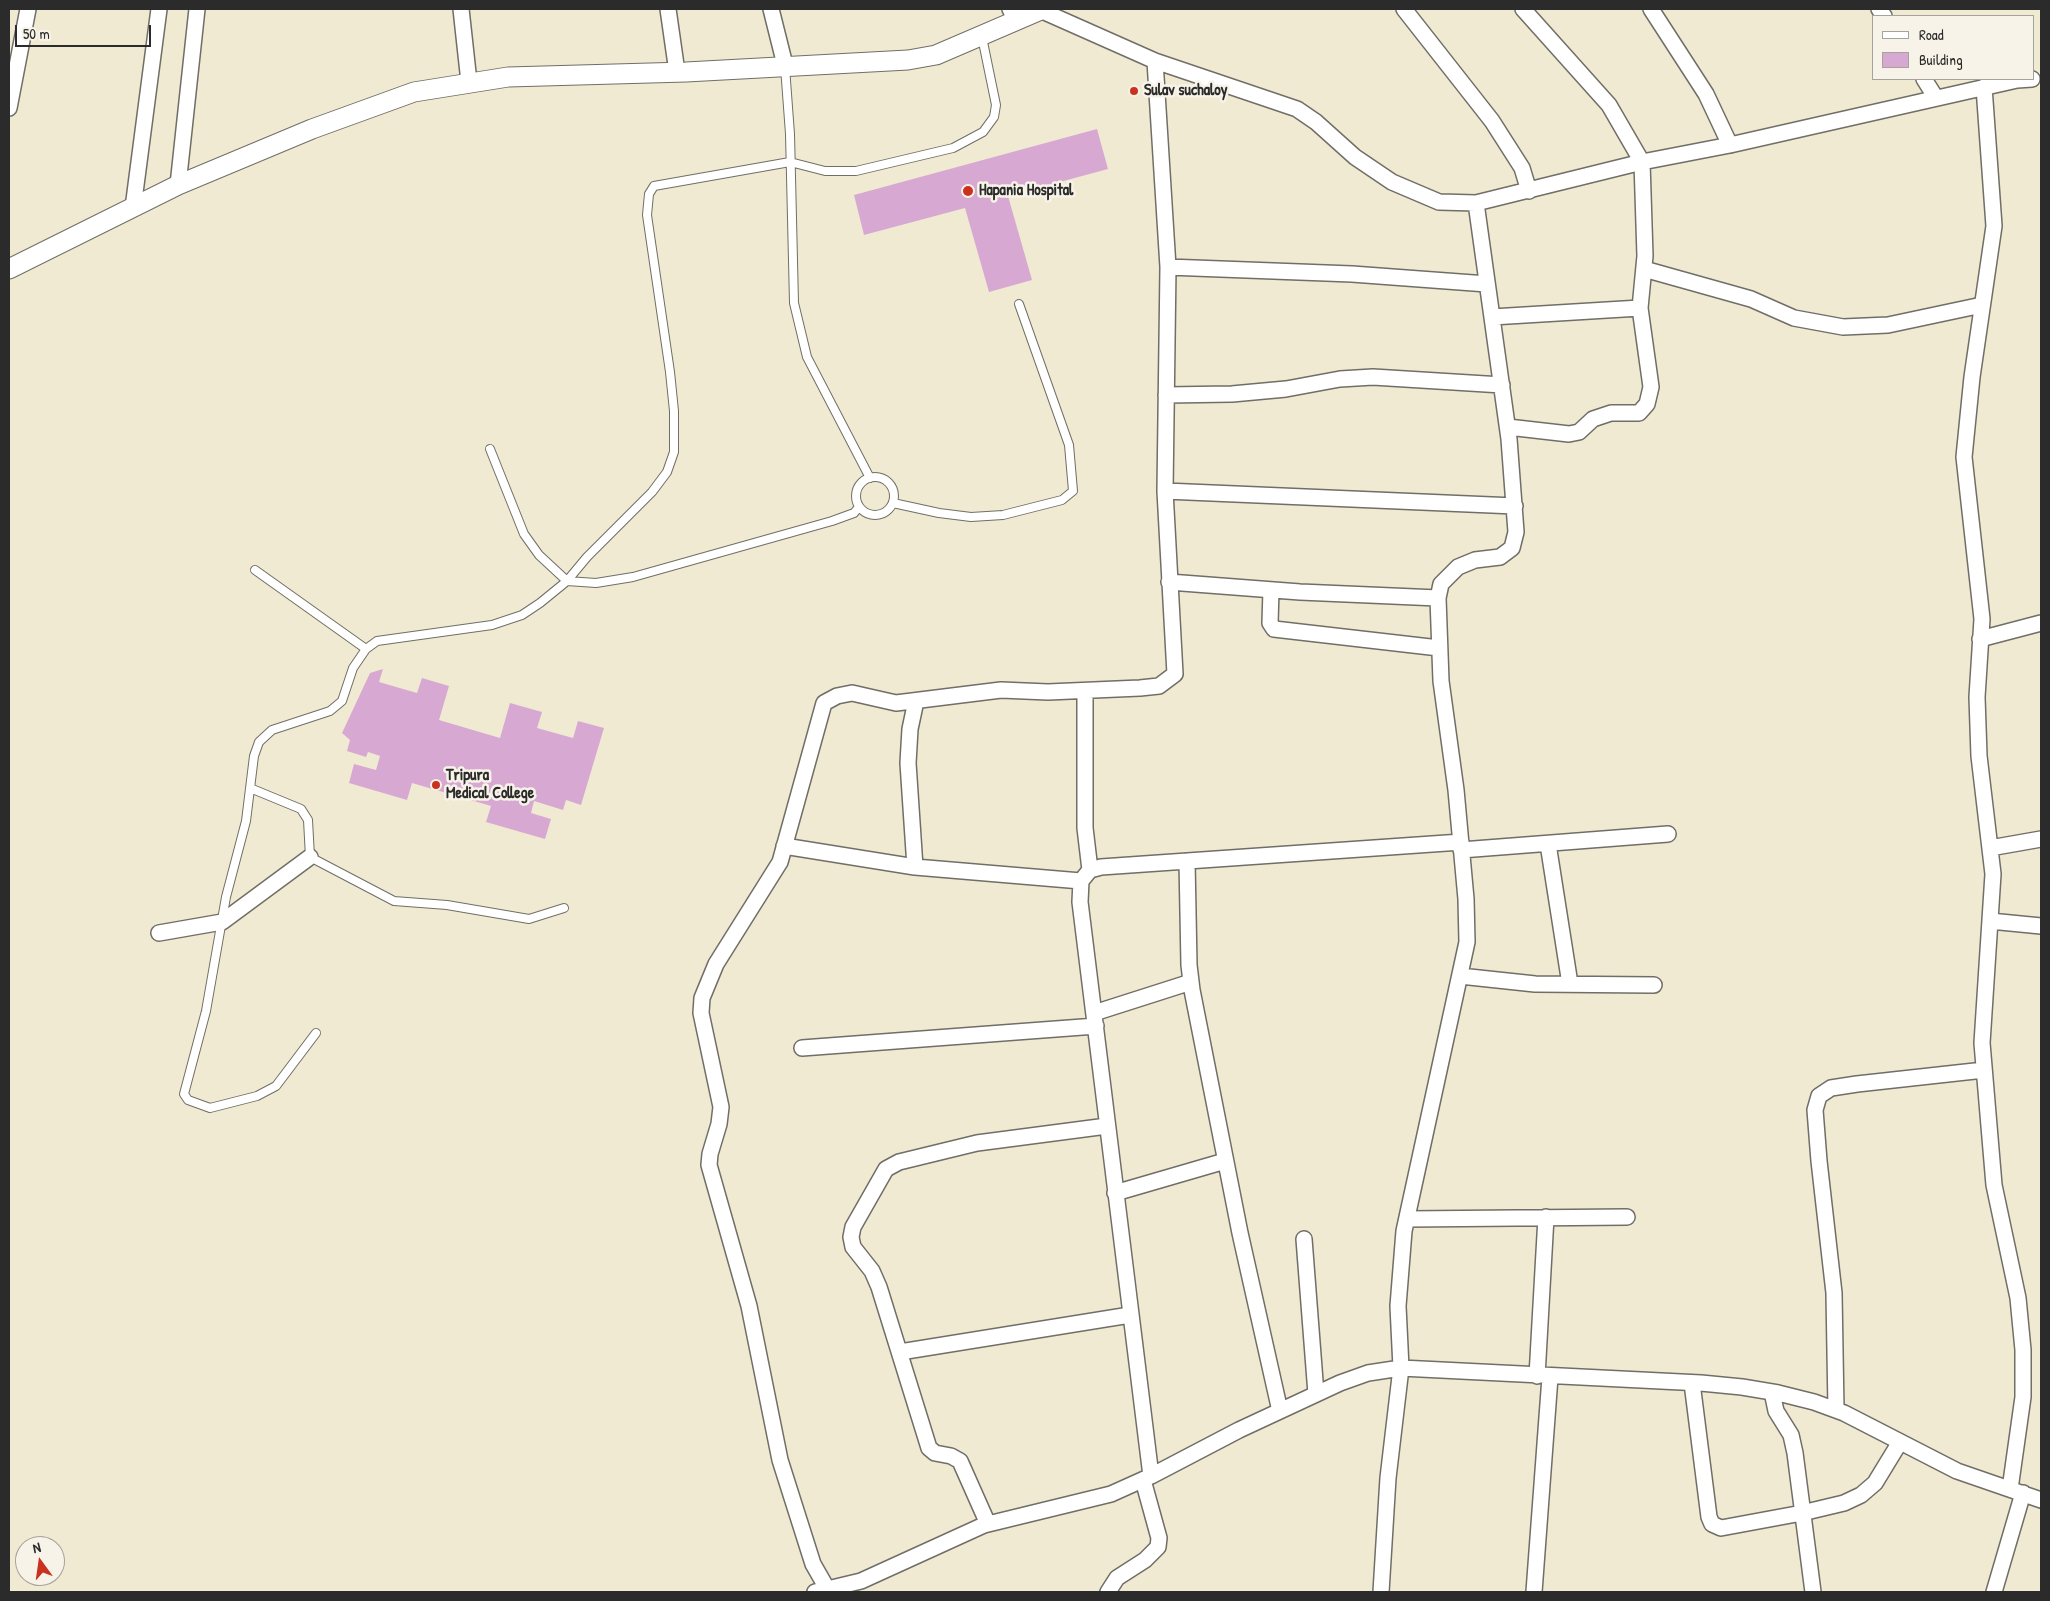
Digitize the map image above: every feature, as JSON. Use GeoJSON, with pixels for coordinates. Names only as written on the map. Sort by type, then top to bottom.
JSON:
{"type":"FeatureCollection","features":[{"type":"Feature","properties":{"kind":"street"},"geometry":{"type":"LineString","coordinates":[[9,108],[28,9]]}},
{"type":"Feature","properties":{"kind":"street"},"geometry":{"type":"LineString","coordinates":[[133,208],[159,9]]}},
{"type":"Feature","properties":{"kind":"street"},"geometry":{"type":"LineString","coordinates":[[178,185],[197,9]]}},
{"type":"Feature","properties":{"kind":"street"},"geometry":{"type":"LineString","coordinates":[[461,9],[469,82]]}},
{"type":"Feature","properties":{"kind":"street"},"geometry":{"type":"LineString","coordinates":[[668,9],[677,72]]}},
{"type":"Feature","properties":{"kind":"street"},"geometry":{"type":"LineString","coordinates":[[771,9],[785,65]]}},
{"type":"Feature","properties":{"kind":"street"},"geometry":{"type":"LineString","coordinates":[[9,268],[178,185],[312,129],[414,92],[508,77],[677,72],[908,60],[936,55],[982,36],[1013,15],[1041,9],[1155,61],[1297,109],[1316,122],[1354,157],[1392,182],[1438,202],[1476,203],[1642,162],[1730,145],[1936,98],[2028,80]]}},
{"type":"Feature","properties":{"kind":"street"},"geometry":{"type":"LineString","coordinates":[[1404,9],[1492,120],[1522,168],[1529,191]]}},
{"type":"Feature","properties":{"kind":"street"},"geometry":{"type":"LineString","coordinates":[[1508,427],[1569,434],[1580,432],[1593,419],[1611,413],[1638,413],[1647,404],[1651,387],[1640,308],[1644,269],[1642,162],[1609,105],[1523,9]]}},
{"type":"Feature","properties":{"kind":"street"},"geometry":{"type":"LineString","coordinates":[[1651,9],[1706,94],[1730,145]]}},
{"type":"Feature","properties":{"kind":"street"},"geometry":{"type":"LineString","coordinates":[[1155,61],[1168,267],[1165,491],[1175,674],[1160,686],[1086,692],[1001,690],[896,703],[852,693],[837,696],[824,703],[780,862],[716,964],[702,998],[702,1013],[721,1107],[719,1124],[710,1154],[710,1165],[750,1306],[780,1460],[823,1591],[862,1582],[988,1524],[1111,1494],[1316,1394],[1368,1373],[1401,1368],[1692,1383],[1742,1387],[1772,1392],[1814,1402],[1836,1410],[1957,1471],[2041,1500]]}},
{"type":"Feature","properties":{"kind":"street"},"geometry":{"type":"LineString","coordinates":[[1925,80],[1936,98]]}},
{"type":"Feature","properties":{"kind":"street"},"geometry":{"type":"LineString","coordinates":[[1984,88],[1994,226],[1982,305],[1964,457],[1982,619],[1977,697],[1979,756],[1993,874],[1982,1043],[1994,1185],[2018,1298],[2023,1350],[2022,1404],[2016,1491],[1994,1592]]}},
{"type":"Feature","properties":{"kind":"street"},"geometry":{"type":"LineString","coordinates":[[1381,1592],[1388,1478],[1401,1368],[1398,1306],[1407,1219],[1465,958],[1467,927],[1456,790],[1442,690],[1438,598],[1441,584],[1458,567],[1474,560],[1500,557],[1512,548],[1516,532],[1508,427],[1476,203]]}},
{"type":"Feature","properties":{"kind":"street"},"geometry":{"type":"LineString","coordinates":[[1168,267],[1311,272],[1487,284]]}},
{"type":"Feature","properties":{"kind":"street"},"geometry":{"type":"LineString","coordinates":[[1644,269],[1751,299],[1794,318],[1843,327],[1888,325],[1982,305]]}},
{"type":"Feature","properties":{"kind":"street"},"geometry":{"type":"LineString","coordinates":[[1492,317],[1640,308]]}},
{"type":"Feature","properties":{"kind":"street"},"geometry":{"type":"LineString","coordinates":[[1166,395],[1241,393],[1286,389],[1340,379],[1373,377],[1502,385]]}},
{"type":"Feature","properties":{"kind":"street"},"geometry":{"type":"LineString","coordinates":[[1165,491],[1514,506]]}},
{"type":"Feature","properties":{"kind":"street"},"geometry":{"type":"LineString","coordinates":[[1169,582],[1271,590],[1438,598]]}},
{"type":"Feature","properties":{"kind":"street"},"geometry":{"type":"LineString","coordinates":[[1271,590],[1270,623],[1274,629],[1439,648]]}},
{"type":"Feature","properties":{"kind":"street"},"geometry":{"type":"LineString","coordinates":[[1980,639],[2041,623]]}},
{"type":"Feature","properties":{"kind":"street"},"geometry":{"type":"LineString","coordinates":[[1086,692],[1086,876],[1080,902],[1130,1315],[1147,1478],[1159,1538],[1158,1547],[1145,1560],[1117,1578],[1108,1592]]}},
{"type":"Feature","properties":{"kind":"street"},"geometry":{"type":"LineString","coordinates":[[915,867],[908,763],[910,729],[916,701]]}},
{"type":"Feature","properties":{"kind":"street"},"geometry":{"type":"LineString","coordinates":[[784,846],[915,867],[1086,876],[1101,867],[1461,846],[1548,844],[1668,834]]}},
{"type":"Feature","properties":{"kind":"street"},"geometry":{"type":"LineString","coordinates":[[1990,848],[2041,839]]}},
{"type":"Feature","properties":{"kind":"street"},"geometry":{"type":"LineString","coordinates":[[1548,844],[1570,984]]}},
{"type":"Feature","properties":{"kind":"street"},"geometry":{"type":"LineString","coordinates":[[159,933],[222,922],[310,857]]}},
{"type":"Feature","properties":{"kind":"street"},"geometry":{"type":"LineString","coordinates":[[1187,861],[1191,982],[1225,1161],[1280,1411]]}},
{"type":"Feature","properties":{"kind":"street"},"geometry":{"type":"LineString","coordinates":[[1990,921],[2041,926]]}},
{"type":"Feature","properties":{"kind":"street"},"geometry":{"type":"LineString","coordinates":[[1460,976],[1535,984],[1654,985]]}},
{"type":"Feature","properties":{"kind":"street"},"geometry":{"type":"LineString","coordinates":[[802,1048],[1095,1020],[1191,982]]}},
{"type":"Feature","properties":{"kind":"street"},"geometry":{"type":"LineString","coordinates":[[1836,1410],[1834,1293],[1815,1110],[1819,1096],[1831,1088],[1984,1070]]}},
{"type":"Feature","properties":{"kind":"street"},"geometry":{"type":"LineString","coordinates":[[988,1524],[960,1461],[951,1456],[934,1453],[929,1448],[879,1288],[872,1271],[853,1247],[851,1238],[858,1217],[886,1169],[899,1162],[978,1143],[1107,1126]]}},
{"type":"Feature","properties":{"kind":"street"},"geometry":{"type":"LineString","coordinates":[[1115,1193],[1225,1161]]}},
{"type":"Feature","properties":{"kind":"street"},"geometry":{"type":"LineString","coordinates":[[1534,1592],[1543,1376],[1546,1217]]}},
{"type":"Feature","properties":{"kind":"street"},"geometry":{"type":"LineString","coordinates":[[1407,1219],[1627,1218]]}},
{"type":"Feature","properties":{"kind":"street"},"geometry":{"type":"LineString","coordinates":[[1304,1239],[1316,1394]]}},
{"type":"Feature","properties":{"kind":"street"},"geometry":{"type":"LineString","coordinates":[[900,1352],[1130,1315]]}},
{"type":"Feature","properties":{"kind":"street"},"geometry":{"type":"LineString","coordinates":[[1692,1383],[1702,1469],[1712,1524],[1721,1528],[1802,1513],[1844,1503],[1861,1495],[1875,1483],[1900,1442]]}},
{"type":"Feature","properties":{"kind":"street"},"geometry":{"type":"LineString","coordinates":[[1772,1392],[1776,1411],[1791,1435],[1813,1592]]}},
{"type":"Feature","properties":{"kind":"lane"},"geometry":{"type":"LineString","coordinates":[[316,1033],[276,1086],[257,1096],[210,1108],[188,1100],[184,1094],[206,1010],[226,896],[246,821],[254,756],[259,742],[272,730],[330,711],[342,701],[353,668],[366,649],[377,641],[492,626],[522,615],[540,604],[567,581],[587,557],[652,492],[667,472],[674,452],[671,382],[647,215],[649,194],[654,186],[665,182],[790,162],[825,171],[856,171],[953,148],[983,132],[994,117],[996,104],[982,36]]}},
{"type":"Feature","properties":{"kind":"lane"},"geometry":{"type":"LineString","coordinates":[[785,65],[790,134],[794,303],[807,357],[870,478]]}},
{"type":"Feature","properties":{"kind":"lane"},"geometry":{"type":"LineString","coordinates":[[893,503],[939,513],[971,516],[1003,515],[1062,500],[1073,491],[1069,445],[1019,304]]}},
{"type":"Feature","properties":{"kind":"lane"},"geometry":{"type":"LineString","coordinates":[[490,449],[524,534],[539,555],[567,581],[596,583],[632,577],[832,522],[850,515],[859,507]]}},
{"type":"Feature","properties":{"kind":"lane"},"geometry":{"type":"LineString","coordinates":[[870,478],[882,478],[892,485],[895,497],[893,503],[890,508],[880,515],[868,514],[859,507],[856,499],[857,490],[862,482],[870,478]]}},
{"type":"Feature","properties":{"kind":"lane"},"geometry":{"type":"LineString","coordinates":[[255,570],[366,649]]}},
{"type":"Feature","properties":{"kind":"lane"},"geometry":{"type":"LineString","coordinates":[[250,788],[301,809],[308,820],[310,857],[394,901],[447,905],[529,920],[564,908]]}},
{"type":"Feature","properties":{"kind":"building","name":"Hapania Hospital"},"geometry":{"type":"Polygon","coordinates":[[[1097,129],[1108,169],[1008,196],[1032,280],[989,292],[965,208],[864,235],[854,195],[1097,129]]]}},
{"type":"Feature","properties":{"kind":"building"},"geometry":{"type":"Polygon","coordinates":[[[383,669],[379,682],[417,693],[422,678],[449,686],[439,720],[500,738],[510,703],[542,712],[537,728],[573,738],[578,721],[604,728],[581,805],[566,800],[563,810],[534,801],[531,813],[551,819],[545,839],[486,822],[491,806],[412,783],[407,800],[349,783],[354,764],[376,770],[380,756],[368,752],[366,757],[347,751],[350,740],[342,733],[370,673],[383,669]]]}},
{"type":"Feature","properties":{"kind":"place","name":"Sulav suchaloy"},"geometry":{"type":"Point","coordinates":[1134,91]}},
{"type":"Feature","properties":{"kind":"place","name":"Hapania Hospital"},"geometry":{"type":"Point","coordinates":[968,191]}},
{"type":"Feature","properties":{"kind":"place","name":"Tripura Medical College"},"geometry":{"type":"Point","coordinates":[436,785]}}]}
